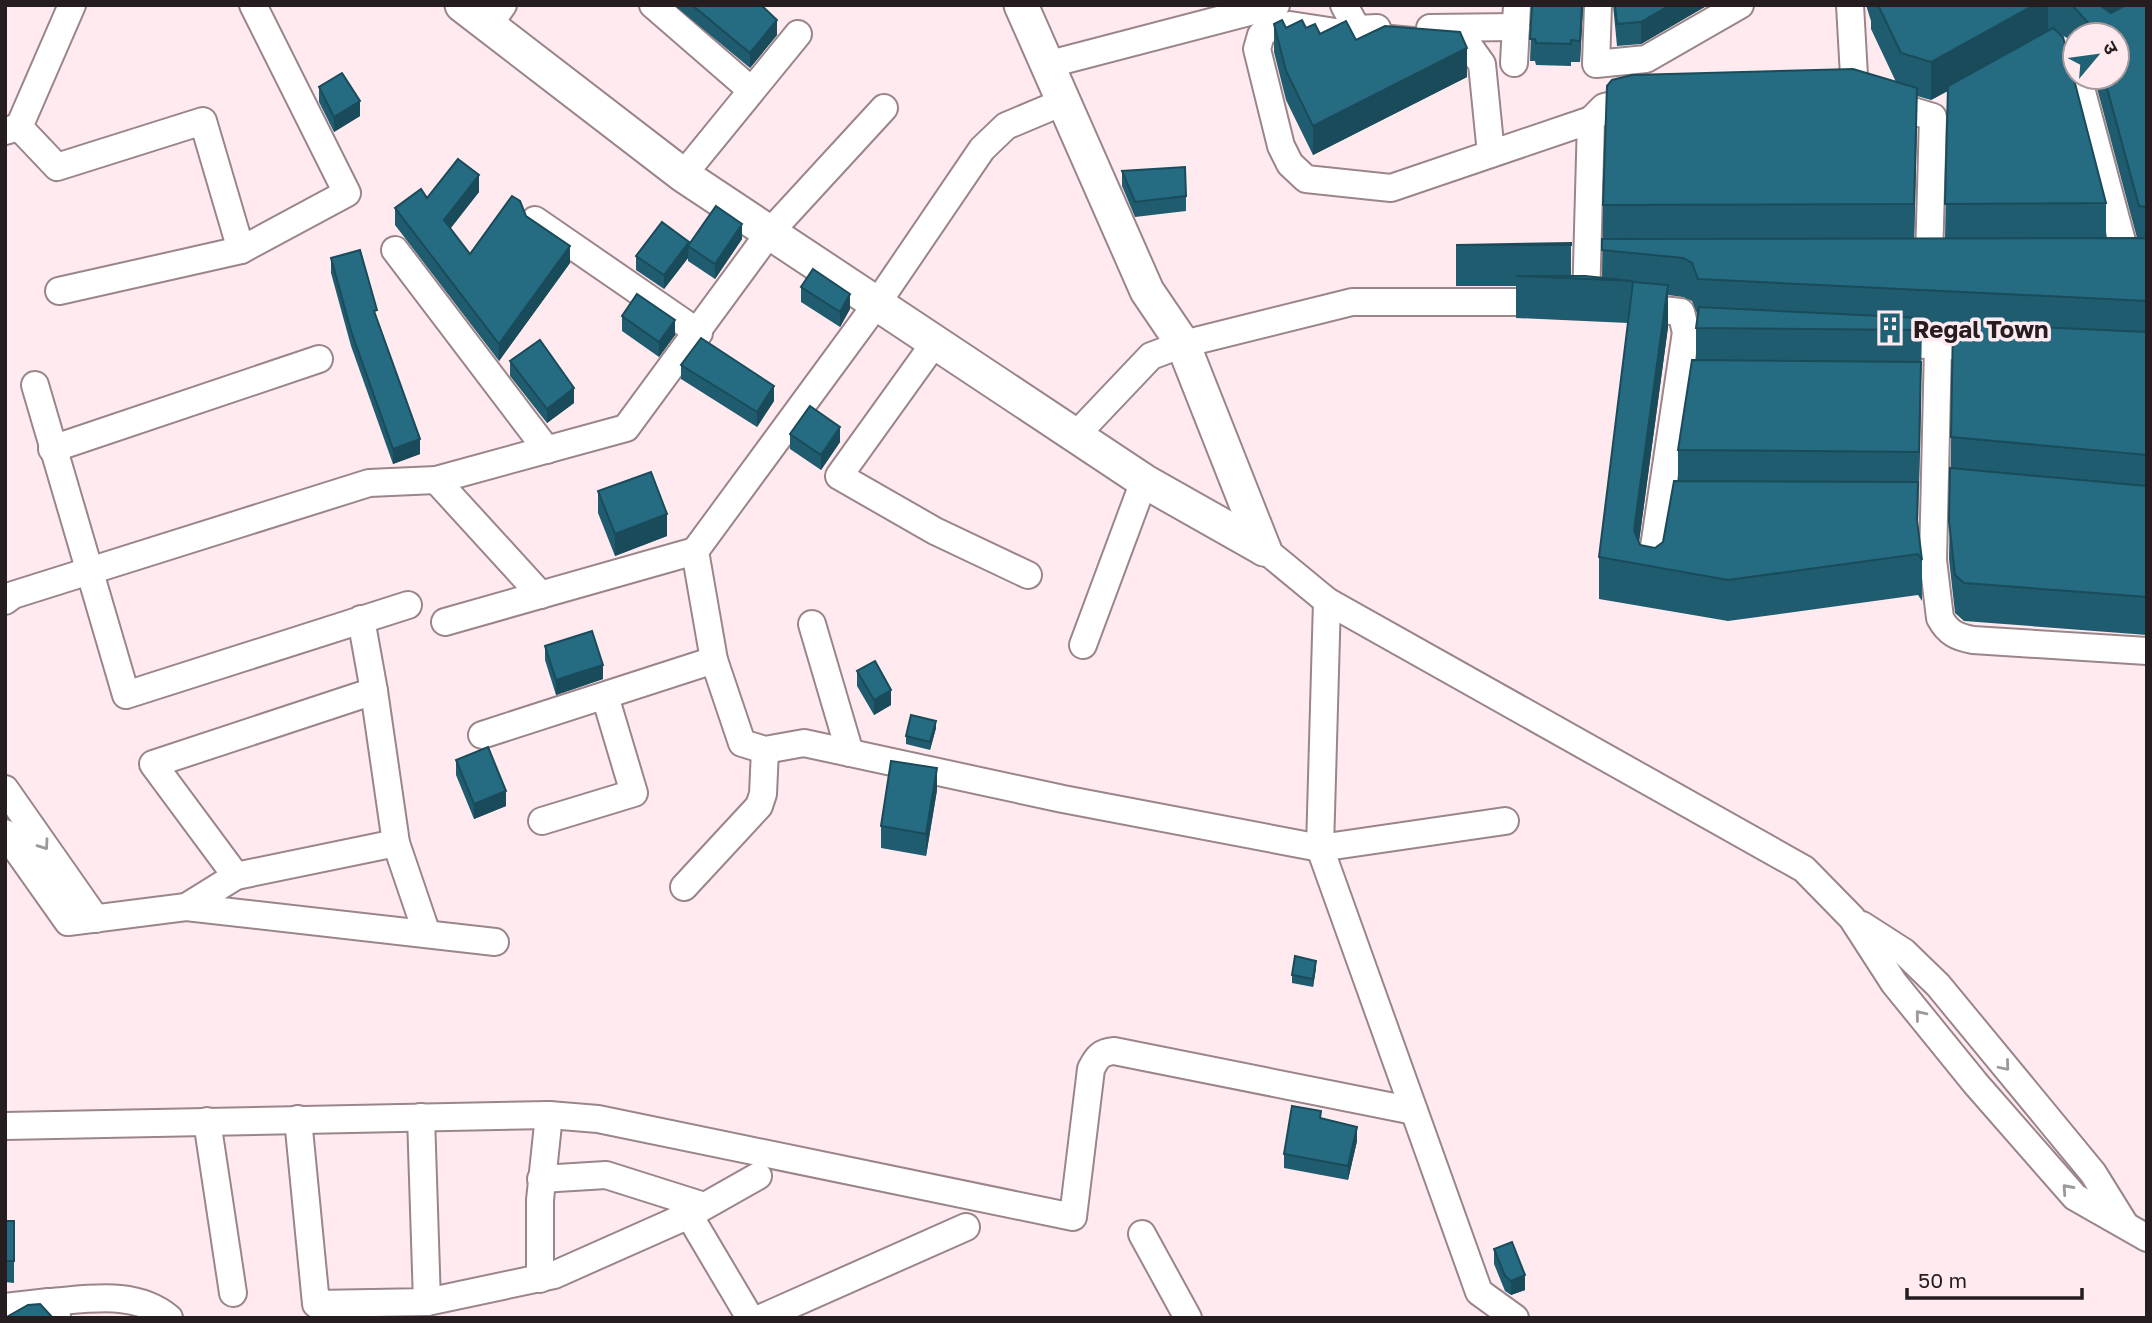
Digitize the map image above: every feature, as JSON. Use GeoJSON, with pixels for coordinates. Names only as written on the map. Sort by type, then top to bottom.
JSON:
{"type":"FeatureCollection","features":[{"type":"Feature","properties":{"kind":"street"},"geometry":{"type":"LineString","coordinates":[[72,5],[12,129],[57,167],[203,121],[241,250]]}},
{"type":"Feature","properties":{"kind":"street"},"geometry":{"type":"LineString","coordinates":[[59,291],[241,250],[347,193],[253,5]]}},
{"type":"Feature","properties":{"kind":"street"},"geometry":{"type":"LineString","coordinates":[[462,5],[495,16],[683,175],[1144,481],[1264,549],[1327,601],[1804,869],[1852,918],[1894,983],[2011,1125],[2075,1197],[2136,1231]]}},
{"type":"Feature","properties":{"kind":"street"},"geometry":{"type":"LineString","coordinates":[[653,5],[751,90]]}},
{"type":"Feature","properties":{"kind":"street"},"geometry":{"type":"LineString","coordinates":[[1021,5],[1147,291],[1183,344],[1264,549]]}},
{"type":"Feature","properties":{"kind":"street"},"geometry":{"type":"LineString","coordinates":[[1046,65],[1276,5]]}},
{"type":"Feature","properties":{"kind":"street"},"geometry":{"type":"LineString","coordinates":[[1344,5],[1357,29],[1517,16],[1514,63]]}},
{"type":"Feature","properties":{"kind":"street"},"geometry":{"type":"LineString","coordinates":[[1598,5],[1596,64],[1646,59],[1740,5]]}},
{"type":"Feature","properties":{"kind":"street"},"geometry":{"type":"LineString","coordinates":[[1850,5],[1855,94]]}},
{"type":"Feature","properties":{"kind":"street"},"geometry":{"type":"LineString","coordinates":[[1491,154],[1482,64],[1469,46],[1368,37],[1290,25],[1268,29],[1261,35],[1256,50],[1281,146],[1290,164],[1306,179],[1391,188],[1491,154],[1591,120],[1604,107],[1635,97],[1660,97]]}},
{"type":"Feature","properties":{"kind":"street"},"geometry":{"type":"LineString","coordinates":[[683,175],[798,34]]}},
{"type":"Feature","properties":{"kind":"street"},"geometry":{"type":"LineString","coordinates":[[2078,91],[2137,260],[2101,260]]}},
{"type":"Feature","properties":{"kind":"street"},"geometry":{"type":"LineString","coordinates":[[1829,95],[1855,94],[1944,111],[1929,259]]}},
{"type":"Feature","properties":{"kind":"street"},"geometry":{"type":"LineString","coordinates":[[445,622],[695,551],[878,302],[994,135],[1025,116],[1063,102]]}},
{"type":"Feature","properties":{"kind":"street"},"geometry":{"type":"LineString","coordinates":[[8,593],[92,572],[369,483],[436,480],[626,428],[699,333],[770,232],[884,108]]}},
{"type":"Feature","properties":{"kind":"street"},"geometry":{"type":"LineString","coordinates":[[1586,302],[1590,261],[1591,120]]}},
{"type":"Feature","properties":{"kind":"street"},"geometry":{"type":"LineString","coordinates":[[535,220],[699,333]]}},
{"type":"Feature","properties":{"kind":"street"},"geometry":{"type":"LineString","coordinates":[[395,250],[547,450]]}},
{"type":"Feature","properties":{"kind":"street"},"geometry":{"type":"LineString","coordinates":[[1902,259],[1955,259]]}},
{"type":"Feature","properties":{"kind":"street"},"geometry":{"type":"LineString","coordinates":[[1590,261],[1617,261]]}},
{"type":"Feature","properties":{"kind":"street"},"geometry":{"type":"LineString","coordinates":[[1076,435],[1151,356],[1183,344],[1352,302],[1586,302],[1681,312],[1686,332],[1650,574]]}},
{"type":"Feature","properties":{"kind":"street"},"geometry":{"type":"LineString","coordinates":[[1686,332],[1756,336]]}},
{"type":"Feature","properties":{"kind":"street"},"geometry":{"type":"LineString","coordinates":[[936,341],[839,476],[935,531],[1028,575]]}},
{"type":"Feature","properties":{"kind":"street"},"geometry":{"type":"LineString","coordinates":[[1868,342],[2007,349]]}},
{"type":"Feature","properties":{"kind":"street"},"geometry":{"type":"LineString","coordinates":[[1938,346],[1933,560],[1940,618],[1952,633],[1973,640],[2147,651]]}},
{"type":"Feature","properties":{"kind":"street"},"geometry":{"type":"LineString","coordinates":[[52,449],[319,359]]}},
{"type":"Feature","properties":{"kind":"street"},"geometry":{"type":"LineString","coordinates":[[35,385],[126,695],[408,606]]}},
{"type":"Feature","properties":{"kind":"street"},"geometry":{"type":"LineString","coordinates":[[1679,385],[1747,385]]}},
{"type":"Feature","properties":{"kind":"street"},"geometry":{"type":"LineString","coordinates":[[1909,387],[1937,387]]}},
{"type":"Feature","properties":{"kind":"street"},"geometry":{"type":"LineString","coordinates":[[436,480],[541,594]]}},
{"type":"Feature","properties":{"kind":"street"},"geometry":{"type":"LineString","coordinates":[[1083,645],[1144,481]]}},
{"type":"Feature","properties":{"kind":"street"},"geometry":{"type":"LineString","coordinates":[[1907,508],[1961,491]]}},
{"type":"Feature","properties":{"kind":"street"},"geometry":{"type":"LineString","coordinates":[[1662,506],[1730,506]]}},
{"type":"Feature","properties":{"kind":"street"},"geometry":{"type":"LineString","coordinates":[[695,551],[714,660],[742,743],[765,750],[804,743],[1063,799],[1320,848],[1505,821]]}},
{"type":"Feature","properties":{"kind":"street"},"geometry":{"type":"LineString","coordinates":[[1327,601],[1320,848],[1479,1292],[1515,1318]]}},
{"type":"Feature","properties":{"kind":"street"},"geometry":{"type":"LineString","coordinates":[[361,619],[396,843],[427,934]]}},
{"type":"Feature","properties":{"kind":"street"},"geometry":{"type":"LineString","coordinates":[[812,624],[850,753]]}},
{"type":"Feature","properties":{"kind":"street"},"geometry":{"type":"LineString","coordinates":[[482,735],[714,660]]}},
{"type":"Feature","properties":{"kind":"street"},"geometry":{"type":"LineString","coordinates":[[236,876],[153,764],[374,691]]}},
{"type":"Feature","properties":{"kind":"street"},"geometry":{"type":"LineString","coordinates":[[542,821],[634,793],[605,696]]}},
{"type":"Feature","properties":{"kind":"street"},"geometry":{"type":"LineString","coordinates":[[684,887],[759,806],[763,794],[765,750]]}},
{"type":"Feature","properties":{"kind":"street"},"geometry":{"type":"LineString","coordinates":[[5,789],[96,919]]}},
{"type":"Feature","properties":{"kind":"street"},"geometry":{"type":"LineString","coordinates":[[5,833],[68,922],[186,906],[495,942]]}},
{"type":"Feature","properties":{"kind":"street"},"geometry":{"type":"LineString","coordinates":[[186,906],[236,876],[396,843]]}},
{"type":"Feature","properties":{"kind":"street"},"geometry":{"type":"LineString","coordinates":[[1852,918],[1904,953],[1938,985],[2093,1173],[2136,1231]]}},
{"type":"Feature","properties":{"kind":"street"},"geometry":{"type":"LineString","coordinates":[[5,1126],[549,1115],[598,1119],[1073,1217],[1091,1069],[1097,1057],[1105,1052],[1114,1051],[1414,1111]]}},
{"type":"Feature","properties":{"kind":"street"},"geometry":{"type":"LineString","coordinates":[[2011,1125],[2036,1103]]}},
{"type":"Feature","properties":{"kind":"street"},"geometry":{"type":"LineString","coordinates":[[540,1279],[541,1179],[549,1115]]}},
{"type":"Feature","properties":{"kind":"street"},"geometry":{"type":"LineString","coordinates":[[421,1117],[427,1302]]}},
{"type":"Feature","properties":{"kind":"street"},"geometry":{"type":"LineString","coordinates":[[298,1119],[316,1304],[427,1302],[540,1279],[696,1211],[758,1176]]}},
{"type":"Feature","properties":{"kind":"street"},"geometry":{"type":"LineString","coordinates":[[207,1121],[233,1293]]}},
{"type":"Feature","properties":{"kind":"street"},"geometry":{"type":"LineString","coordinates":[[541,1179],[606,1175],[696,1211],[750,1318]]}},
{"type":"Feature","properties":{"kind":"street"},"geometry":{"type":"LineString","coordinates":[[761,1318],[967,1227]]}},
{"type":"Feature","properties":{"kind":"street"},"geometry":{"type":"LineString","coordinates":[[1142,1234],[1188,1318]]}},
{"type":"Feature","properties":{"kind":"street"},"geometry":{"type":"LineString","coordinates":[[5,1307],[53,1310],[127,1299],[149,1304],[169,1318]]}},
{"type":"Feature","properties":{"kind":"building"},"geometry":{"type":"Polygon","coordinates":[[[692,5],[761,5],[777,20],[750,53],[692,5]]]}},
{"type":"Feature","properties":{"kind":"building"},"geometry":{"type":"Polygon","coordinates":[[[1532,5],[1582,5],[1580,41],[1571,40],[1571,44],[1536,43],[1535,39],[1530,39],[1532,5]]]}},
{"type":"Feature","properties":{"kind":"building"},"geometry":{"type":"Polygon","coordinates":[[[1615,5],[1670,5],[1641,22],[1617,24],[1615,5]]]}},
{"type":"Feature","properties":{"kind":"building"},"geometry":{"type":"Polygon","coordinates":[[[1878,5],[2034,5],[1931,62],[1901,53],[1878,5]]]}},
{"type":"Feature","properties":{"kind":"building"},"geometry":{"type":"Polygon","coordinates":[[[2072,5],[2099,5],[2111,13],[2126,5],[2147,5],[2147,207],[2139,206],[2108,91],[2131,91],[2131,21],[2086,21],[2072,5]]]}},
{"type":"Feature","properties":{"kind":"building"},"geometry":{"type":"Polygon","coordinates":[[[1282,20],[1286,28],[1302,20],[1306,28],[1315,24],[1320,34],[1346,21],[1356,40],[1385,26],[1460,32],[1467,48],[1313,126],[1286,71],[1274,24],[1282,20]]]}},
{"type":"Feature","properties":{"kind":"building"},"geometry":{"type":"Polygon","coordinates":[[[2053,28],[2061,35],[2061,91],[2077,91],[2106,203],[1945,204],[1948,86],[2053,28]]]}},
{"type":"Feature","properties":{"kind":"building"},"geometry":{"type":"Polygon","coordinates":[[[1853,69],[1917,88],[1914,204],[1603,205],[1607,86],[1612,80],[1632,75],[1853,69]]]}},
{"type":"Feature","properties":{"kind":"building"},"geometry":{"type":"Polygon","coordinates":[[[342,73],[360,101],[334,117],[319,87],[342,73]]]}},
{"type":"Feature","properties":{"kind":"building"},"geometry":{"type":"Polygon","coordinates":[[[458,159],[479,175],[444,220],[470,254],[512,196],[520,201],[526,216],[570,246],[499,344],[395,208],[421,189],[427,198],[458,159]]]}},
{"type":"Feature","properties":{"kind":"building"},"geometry":{"type":"Polygon","coordinates":[[[1185,167],[1186,196],[1135,202],[1122,171],[1185,167]]]}},
{"type":"Feature","properties":{"kind":"building"},"geometry":{"type":"Polygon","coordinates":[[[716,206],[742,224],[715,264],[688,246],[716,206]]]}},
{"type":"Feature","properties":{"kind":"building"},"geometry":{"type":"Polygon","coordinates":[[[662,222],[689,242],[664,275],[636,256],[662,222]]]}},
{"type":"Feature","properties":{"kind":"building"},"geometry":{"type":"Polygon","coordinates":[[[2147,238],[2147,301],[1698,279],[1692,263],[1683,258],[1602,250],[1602,239],[2147,238]]]}},
{"type":"Feature","properties":{"kind":"building"},"geometry":{"type":"Polygon","coordinates":[[[1571,243],[1571,245],[1456,245],[1571,243]]]}},
{"type":"Feature","properties":{"kind":"building"},"geometry":{"type":"Polygon","coordinates":[[[360,250],[377,310],[374,311],[420,439],[393,449],[351,331],[331,258],[360,250]]]}},
{"type":"Feature","properties":{"kind":"building"},"geometry":{"type":"Polygon","coordinates":[[[813,269],[850,294],[840,312],[801,287],[813,269]]]}},
{"type":"Feature","properties":{"kind":"building"},"geometry":{"type":"Polygon","coordinates":[[[1516,276],[1585,276],[1633,281],[1516,276]]]}},
{"type":"Feature","properties":{"kind":"building"},"geometry":{"type":"Polygon","coordinates":[[[1633,282],[1668,285],[1634,530],[1640,545],[1655,548],[1663,542],[1674,481],[1918,482],[1917,520],[1922,560],[1918,554],[1728,580],[1599,557],[1633,282]]]}},
{"type":"Feature","properties":{"kind":"building"},"geometry":{"type":"Polygon","coordinates":[[[637,294],[675,320],[659,342],[622,316],[637,294]]]}},
{"type":"Feature","properties":{"kind":"building"},"geometry":{"type":"Polygon","coordinates":[[[1699,307],[1922,318],[1922,330],[1696,328],[1699,307]]]}},
{"type":"Feature","properties":{"kind":"building"},"geometry":{"type":"Polygon","coordinates":[[[1953,323],[2147,332],[2147,455],[1951,437],[1953,323]]]}},
{"type":"Feature","properties":{"kind":"building"},"geometry":{"type":"Polygon","coordinates":[[[701,338],[774,386],[757,412],[681,365],[701,338]]]}},
{"type":"Feature","properties":{"kind":"building"},"geometry":{"type":"Polygon","coordinates":[[[540,340],[574,388],[547,409],[510,361],[540,340]]]}},
{"type":"Feature","properties":{"kind":"building"},"geometry":{"type":"Polygon","coordinates":[[[1692,360],[1921,362],[1919,452],[1678,450],[1692,360]]]}},
{"type":"Feature","properties":{"kind":"building"},"geometry":{"type":"Polygon","coordinates":[[[810,406],[840,427],[821,455],[790,434],[810,406]]]}},
{"type":"Feature","properties":{"kind":"building"},"geometry":{"type":"Polygon","coordinates":[[[1950,468],[2147,486],[2147,597],[1964,583],[1955,575],[1949,521],[1950,468]]]}},
{"type":"Feature","properties":{"kind":"building"},"geometry":{"type":"Polygon","coordinates":[[[651,472],[667,514],[615,534],[598,491],[651,472]]]}},
{"type":"Feature","properties":{"kind":"building"},"geometry":{"type":"Polygon","coordinates":[[[592,631],[603,665],[556,680],[545,646],[592,631]]]}},
{"type":"Feature","properties":{"kind":"building"},"geometry":{"type":"Polygon","coordinates":[[[875,661],[891,690],[874,700],[857,671],[875,661]]]}},
{"type":"Feature","properties":{"kind":"building"},"geometry":{"type":"Polygon","coordinates":[[[911,715],[936,721],[930,742],[906,736],[911,715]]]}},
{"type":"Feature","properties":{"kind":"building"},"geometry":{"type":"Polygon","coordinates":[[[488,747],[506,791],[474,804],[456,760],[488,747]]]}},
{"type":"Feature","properties":{"kind":"building"},"geometry":{"type":"Polygon","coordinates":[[[891,761],[937,768],[926,834],[881,826],[891,761]]]}},
{"type":"Feature","properties":{"kind":"building"},"geometry":{"type":"Polygon","coordinates":[[[1295,956],[1316,961],[1313,979],[1292,975],[1295,956]]]}},
{"type":"Feature","properties":{"kind":"building"},"geometry":{"type":"Polygon","coordinates":[[[1292,1106],[1321,1111],[1320,1118],[1357,1127],[1348,1166],[1284,1154],[1292,1106]]]}},
{"type":"Feature","properties":{"kind":"building"},"geometry":{"type":"Polygon","coordinates":[[[5,1221],[14,1221],[14,1261],[5,1261],[5,1221]]]}},
{"type":"Feature","properties":{"kind":"building"},"geometry":{"type":"Polygon","coordinates":[[[1512,1242],[1525,1275],[1511,1281],[1505,1276],[1494,1249],[1512,1242]]]}},
{"type":"Feature","properties":{"kind":"building"},"geometry":{"type":"Polygon","coordinates":[[[40,1304],[53,1318],[5,1318],[28,1305],[40,1304]]]}},
{"type":"Feature","properties":{"kind":"place","name":"Regal Town"},"geometry":{"type":"Point","coordinates":[1890,328]}}]}
